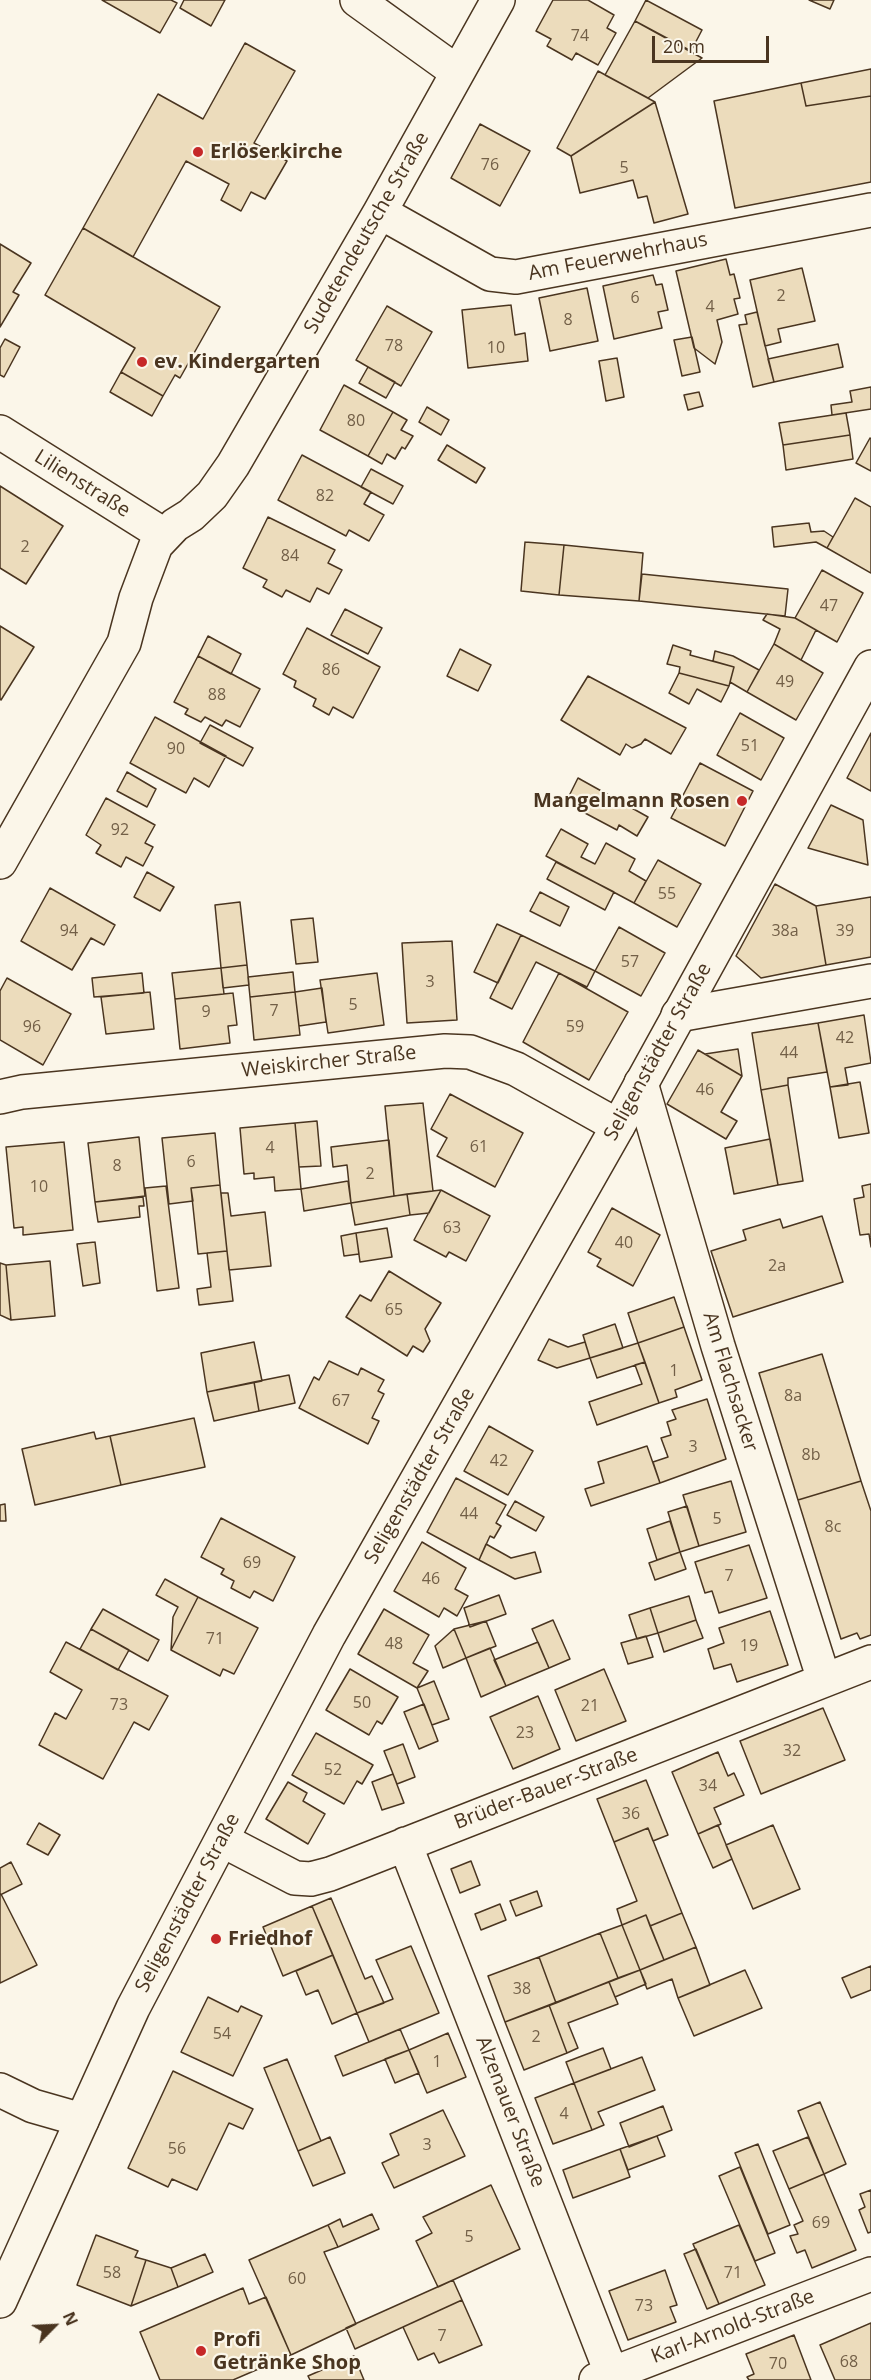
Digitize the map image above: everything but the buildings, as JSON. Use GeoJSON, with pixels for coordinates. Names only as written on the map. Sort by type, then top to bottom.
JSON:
{"type":"FeatureCollection","features":[{"type":"Feature","properties":{"kind":"street"},"geometry":{"type":"LineString","coordinates":[[357,0],[457,72]]}},
{"type":"Feature","properties":{"kind":"street","name":"Sudetendeutsche Straße"},"geometry":{"type":"LineString","coordinates":[[0,862],[114,663],[124,643],[149,561],[164,535],[212,495],[233,465],[380,212],[498,0]]}},
{"type":"Feature","properties":{"kind":"street","name":"Am Feuerwehrhaus"},"geometry":{"type":"LineString","coordinates":[[380,212],[490,274],[516,277],[871,210]]}},
{"type":"Feature","properties":{"kind":"street","name":"Lilienstraße"},"geometry":{"type":"LineString","coordinates":[[0,432],[164,535]]}},
{"type":"Feature","properties":{"kind":"street","name":"Seligenstädter Straße"},"geometry":{"type":"LineString","coordinates":[[0,2301],[133,2008],[329,1635],[618,1126],[871,667]]}},
{"type":"Feature","properties":{"kind":"street"},"geometry":{"type":"LineString","coordinates":[[678,1015],[871,981]]}},
{"type":"Feature","properties":{"kind":"street","name":"Weiskircher Straße"},"geometry":{"type":"LineString","coordinates":[[7,1089],[445,1051],[470,1052],[516,1069],[618,1126]]}},
{"type":"Feature","properties":{"kind":"street","name":"Am Flachsacker"},"geometry":{"type":"LineString","coordinates":[[641,1083],[718,1346],[824,1680]]}},
{"type":"Feature","properties":{"kind":"street","name":"Brüder-Bauer-Straße"},"geometry":{"type":"LineString","coordinates":[[222,1840],[281,1873],[295,1878],[311,1879],[871,1662]]}},
{"type":"Feature","properties":{"kind":"street","name":"Alzenauer Straße"},"geometry":{"type":"LineString","coordinates":[[405,1844],[607,2378]]}},
{"type":"Feature","properties":{"kind":"street"},"geometry":{"type":"LineString","coordinates":[[0,2090],[33,2106],[82,2120]]}},
{"type":"Feature","properties":{"kind":"street","name":"Karl-Arnold-Straße"},"geometry":{"type":"LineString","coordinates":[[607,2378],[871,2274]]}},
{"type":"Feature","properties":{"kind":"place","name":"Erlöserkirche"},"geometry":{"type":"Point","coordinates":[198,152]}},
{"type":"Feature","properties":{"kind":"place","name":"ev. Kindergarten"},"geometry":{"type":"Point","coordinates":[142,362]}},
{"type":"Feature","properties":{"kind":"place","name":"Mangelmann Rosen"},"geometry":{"type":"Point","coordinates":[742,801]}},
{"type":"Feature","properties":{"kind":"place","name":"Friedhof"},"geometry":{"type":"Point","coordinates":[216,1939]}},
{"type":"Feature","properties":{"kind":"place","name":"Profi Getränke Shop"},"geometry":{"type":"Point","coordinates":[201,2351]}}]}
